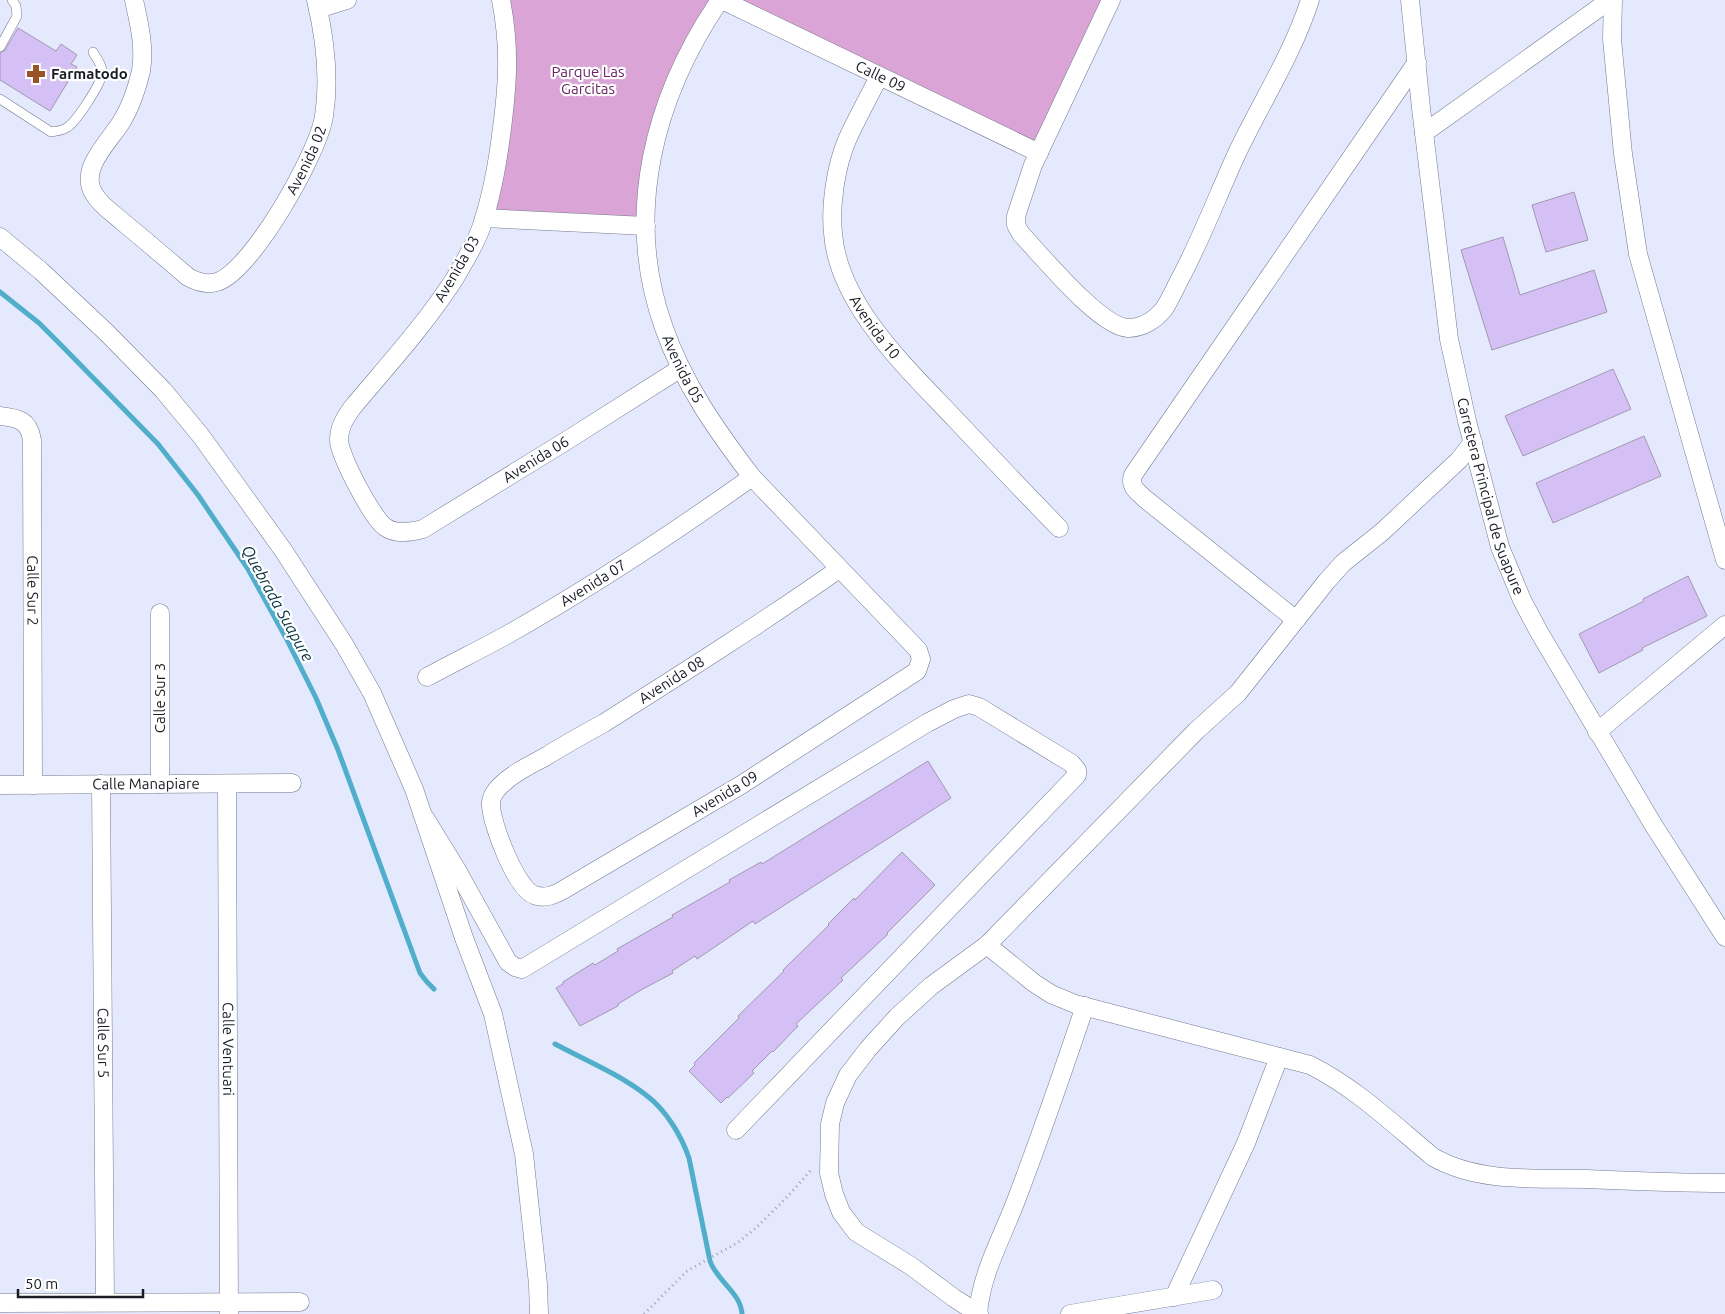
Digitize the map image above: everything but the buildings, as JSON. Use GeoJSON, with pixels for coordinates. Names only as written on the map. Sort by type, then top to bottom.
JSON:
{"type":"FeatureCollection","features":[{"type":"Feature","properties":{"kind":"street","name":"Avenida 02"},"geometry":{"type":"LineString","coordinates":[[134,0],[142,44],[141,70],[130,104],[122,120],[93,164],[90,174],[92,193],[188,277],[204,283],[216,283],[226,278],[240,266],[288,198],[315,148],[324,119],[328,75],[317,4]]}},
{"type":"Feature","properties":{"kind":"street"},"geometry":{"type":"LineString","coordinates":[[317,4],[347,0]]}},
{"type":"Feature","properties":{"kind":"street","name":"Avenida 03"},"geometry":{"type":"LineString","coordinates":[[385,527],[366,500],[340,448],[339,441],[342,423],[352,408],[428,318],[444,296],[472,247],[484,218],[501,136],[507,84],[507,36],[501,0]]}},
{"type":"Feature","properties":{"kind":"street","name":"Calle 09"},"geometry":{"type":"LineString","coordinates":[[721,0],[1039,153]]}},
{"type":"Feature","properties":{"kind":"street","name":"Avenida 05"},"geometry":{"type":"LineString","coordinates":[[721,0],[682,66],[662,115],[653,146],[645,239],[654,298],[681,368],[714,426],[752,477],[839,570],[918,650],[921,659],[917,671]]}},
{"type":"Feature","properties":{"kind":"street"},"geometry":{"type":"LineString","coordinates":[[1111,0],[1039,153],[1016,216],[1016,226],[1021,234],[1083,299],[1100,314],[1125,328],[1136,328],[1145,325],[1163,310],[1189,262],[1238,150],[1297,33],[1310,0]]}},
{"type":"Feature","properties":{"kind":"street","name":"Carretera Principal de Suapure"},"geometry":{"type":"LineString","coordinates":[[1410,0],[1449,339],[1500,547],[1510,574],[1538,632],[1658,834],[1725,937]]}},
{"type":"Feature","properties":{"kind":"street"},"geometry":{"type":"LineString","coordinates":[[1424,133],[1611,0]]}},
{"type":"Feature","properties":{"kind":"street"},"geometry":{"type":"LineString","coordinates":[[1611,0],[1612,39],[1623,154],[1638,254],[1725,560]]}},
{"type":"Feature","properties":{"kind":"street"},"geometry":{"type":"LineString","coordinates":[[1296,620],[1144,498],[1132,485],[1131,480],[1416,62]]}},
{"type":"Feature","properties":{"kind":"street","name":"Avenida 10"},"geometry":{"type":"LineString","coordinates":[[879,76],[847,141],[841,159],[833,205],[832,231],[834,250],[839,265],[849,289],[872,326],[928,390],[1059,528]]}},
{"type":"Feature","properties":{"kind":"street"},"geometry":{"type":"LineString","coordinates":[[484,218],[646,226]]}},
{"type":"Feature","properties":{"kind":"street"},"geometry":{"type":"LineString","coordinates":[[0,237],[69,296],[121,347],[179,409],[223,464],[283,550],[361,672],[397,748],[425,818],[464,938],[483,986],[502,1051],[524,1154],[539,1314]]}},
{"type":"Feature","properties":{"kind":"street","name":"Avenida 06"},"geometry":{"type":"LineString","coordinates":[[385,527],[400,532],[410,532],[423,528],[681,368]]}},
{"type":"Feature","properties":{"kind":"street","name":"Calle Sur 2"},"geometry":{"type":"LineString","coordinates":[[0,416],[20,420],[27,425],[31,431],[32,440],[33,785]]}},
{"type":"Feature","properties":{"kind":"street"},"geometry":{"type":"LineString","coordinates":[[1085,1006],[1043,1128],[992,1261],[982,1291],[979,1314],[911,1266],[856,1232],[840,1212],[829,1173],[830,1124],[835,1103],[848,1075],[868,1049],[913,1001],[987,945],[1196,730],[1238,694],[1343,563],[1382,532],[1460,460],[1473,442]]}},
{"type":"Feature","properties":{"kind":"street","name":"Avenida 07"},"geometry":{"type":"LineString","coordinates":[[427,677],[505,636],[621,566],[665,538],[752,477]]}},
{"type":"Feature","properties":{"kind":"street","name":"Avenida 08"},"geometry":{"type":"LineString","coordinates":[[527,891],[512,869],[502,845],[490,804],[493,796],[502,784],[531,764],[588,732],[711,656],[839,570]]}},
{"type":"Feature","properties":{"kind":"street","name":"Calle Sur 3"},"geometry":{"type":"LineString","coordinates":[[160,612],[160,784]]}},
{"type":"Feature","properties":{"kind":"street"},"geometry":{"type":"LineString","coordinates":[[1597,732],[1725,625]]}},
{"type":"Feature","properties":{"kind":"street","name":"Avenida 09"},"geometry":{"type":"LineString","coordinates":[[527,891],[541,897],[550,896],[563,890],[742,785],[917,671]]}},
{"type":"Feature","properties":{"kind":"street"},"geometry":{"type":"LineString","coordinates":[[425,818],[457,870],[508,962],[522,969],[927,723],[954,709],[969,704],[979,707],[1071,763],[1078,770],[1077,776],[736,1130]]}},
{"type":"Feature","properties":{"kind":"street","name":"Calle Manapiare"},"geometry":{"type":"LineString","coordinates":[[0,785],[292,783]]}},
{"type":"Feature","properties":{"kind":"street","name":"Calle Sur 5"},"geometry":{"type":"LineString","coordinates":[[101,784],[105,1302]]}},
{"type":"Feature","properties":{"kind":"street","name":"Calle Ventuari"},"geometry":{"type":"LineString","coordinates":[[227,784],[229,1308]]}},
{"type":"Feature","properties":{"kind":"street"},"geometry":{"type":"LineString","coordinates":[[987,945],[1034,983],[1051,994],[1085,1006],[1310,1065],[1331,1076],[1369,1103],[1432,1157],[1466,1171],[1509,1177],[1725,1183]]}},
{"type":"Feature","properties":{"kind":"street"},"geometry":{"type":"LineString","coordinates":[[1174,1296],[1246,1143],[1279,1057]]}},
{"type":"Feature","properties":{"kind":"street"},"geometry":{"type":"LineString","coordinates":[[1070,1314],[1214,1290]]}},
{"type":"Feature","properties":{"kind":"street"},"geometry":{"type":"LineString","coordinates":[[0,1303],[105,1302],[229,1308],[300,1302]]}},
{"type":"Feature","properties":{"kind":"lane"},"geometry":{"type":"LineString","coordinates":[[0,47],[17,16],[16,6],[12,0]]}},
{"type":"Feature","properties":{"kind":"lane"},"geometry":{"type":"LineString","coordinates":[[0,99],[51,132],[65,129],[76,119],[89,100],[102,74],[100,64],[93,52]]}},
{"type":"Feature","properties":{"kind":"path"},"geometry":{"type":"LineString","coordinates":[[644,1314],[687,1271],[737,1243],[756,1228],[829,1150]]}},
{"type":"Feature","properties":{"kind":"green space","name":"Parque Las Garcitas"},"geometry":{"type":"Polygon","coordinates":[[[501,0],[720,0],[671,91],[646,226],[484,218],[501,135],[501,0]]]}},
{"type":"Feature","properties":{"kind":"green space"},"geometry":{"type":"Polygon","coordinates":[[[722,0],[1111,0],[1039,153],[722,0]]]}},
{"type":"Feature","properties":{"kind":"waterway","name":"Quebrada Suapure"},"geometry":{"type":"LineString","coordinates":[[0,292],[39,323],[158,444],[198,495],[248,569],[316,698],[338,750],[420,973],[434,989]]}},
{"type":"Feature","properties":{"kind":"waterway","name":"Quebrada Suapure"},"geometry":{"type":"LineString","coordinates":[[555,1044],[636,1087],[660,1108],[672,1124],[689,1158],[710,1261],[718,1275],[738,1300],[742,1314]]}},
{"type":"Feature","properties":{"kind":"place","name":"Farmatodo"},"geometry":{"type":"Point","coordinates":[36,74]}}]}
